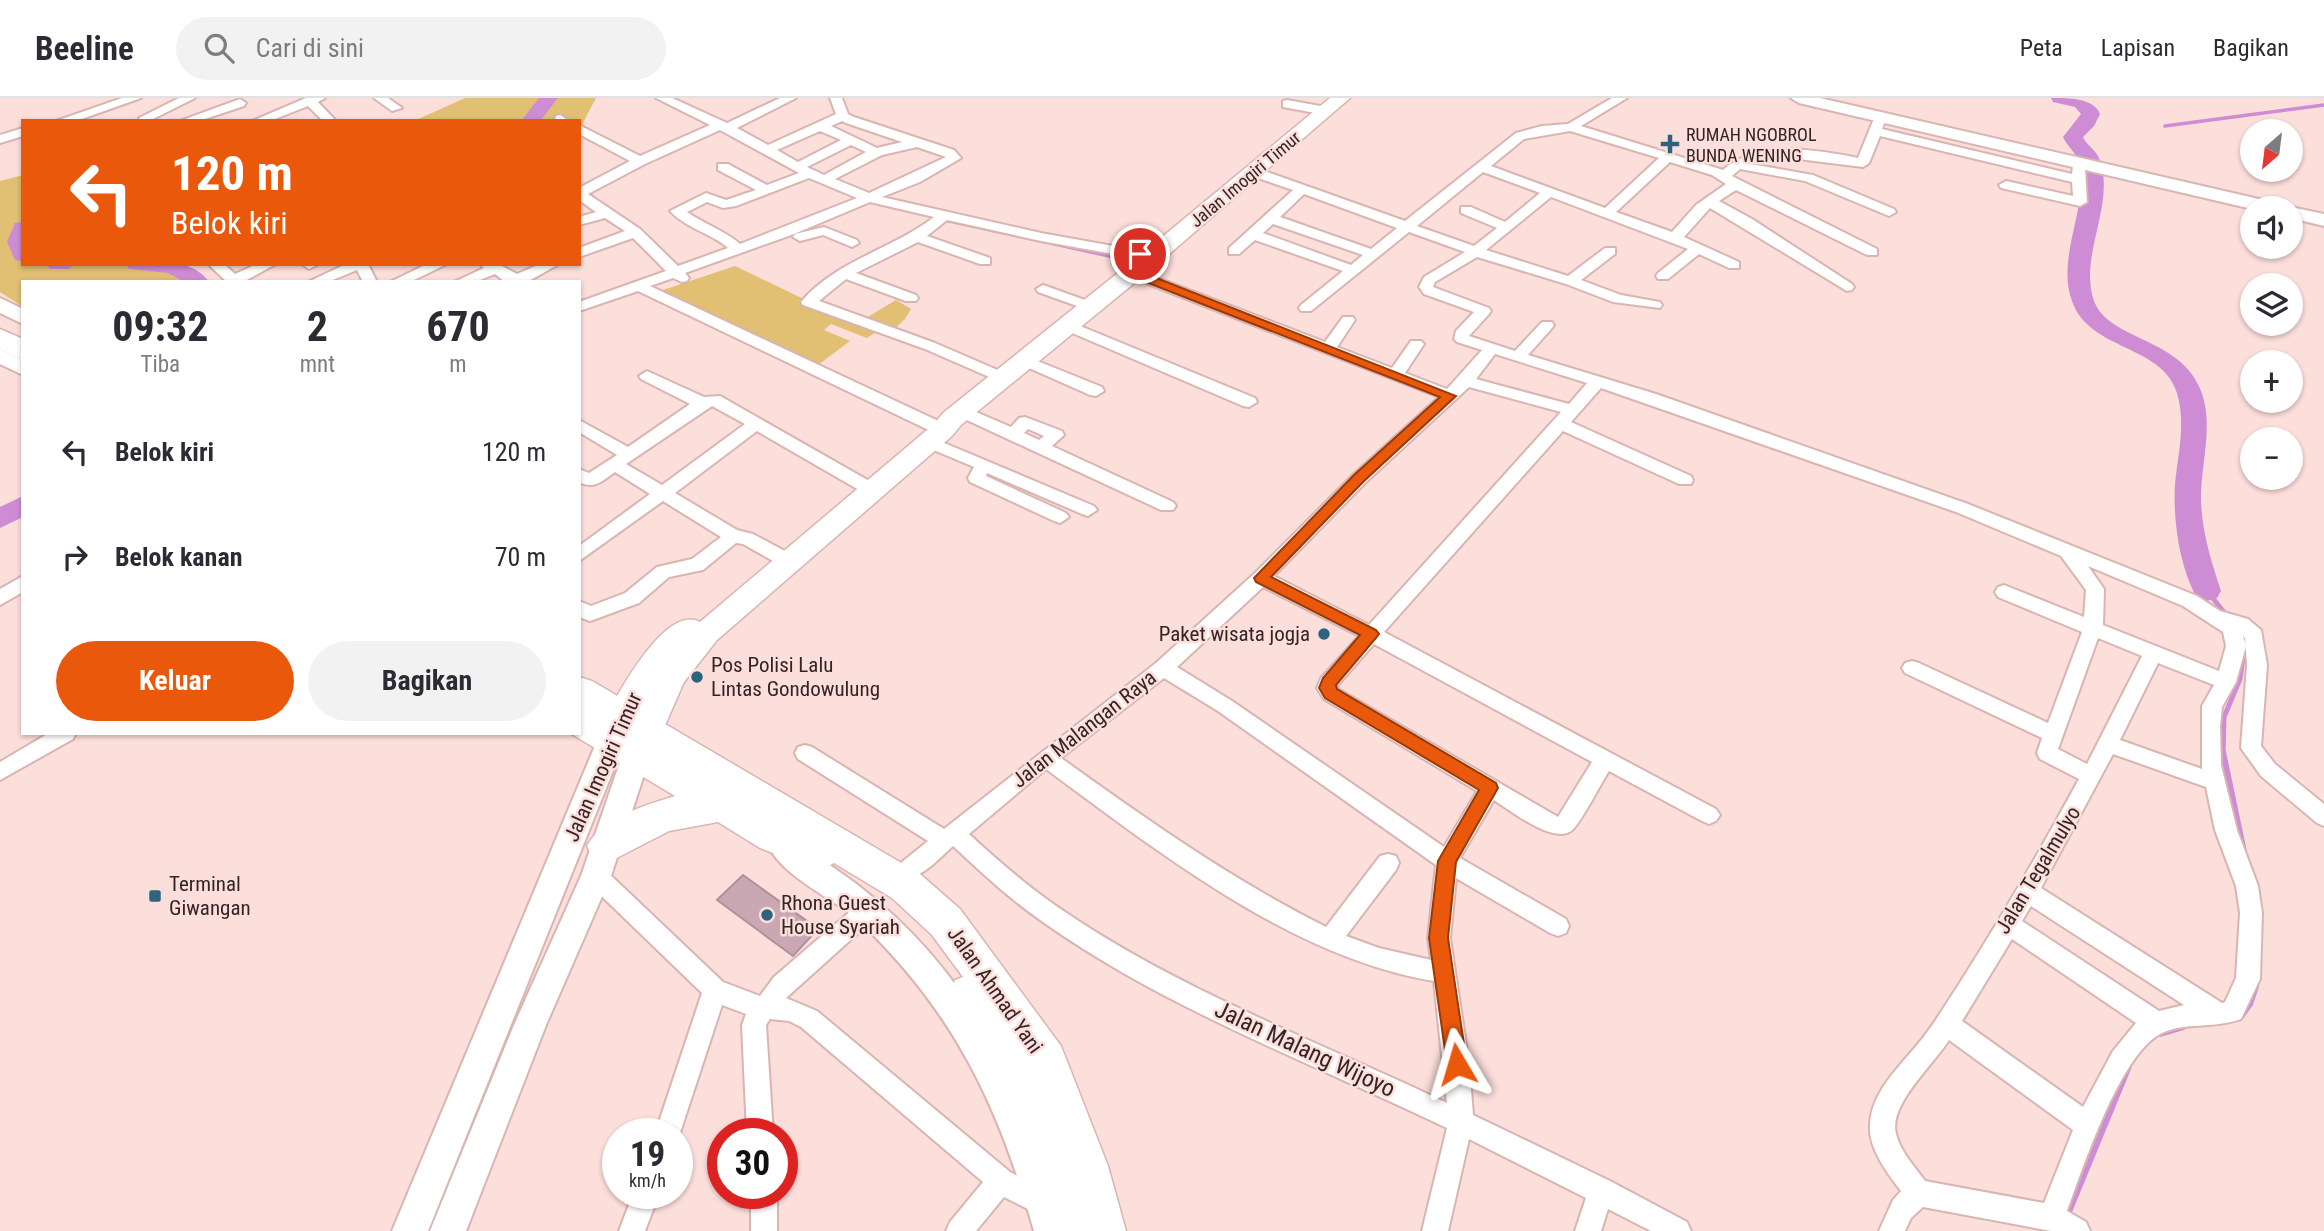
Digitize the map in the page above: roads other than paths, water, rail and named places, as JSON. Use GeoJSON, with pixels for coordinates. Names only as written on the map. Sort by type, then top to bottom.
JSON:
{"type":"FeatureCollection","features":[{"type":"Feature","properties":{"kind":"highway"},"geometry":{"type":"LineString","coordinates":[[0,319],[21,331]]}},
{"type":"Feature","properties":{"kind":"highway"},"geometry":{"type":"LineString","coordinates":[[0,337],[21,351]]}},
{"type":"Feature","properties":{"kind":"highway","name":"Jalan Ahmad Yani"},"geometry":{"type":"LineString","coordinates":[[581,693],[628,736],[723,792],[906,886],[946,922],[977,961],[1045,1061],[1085,1166],[1102,1231]]}},
{"type":"Feature","properties":{"kind":"highway","name":"Jalan Ahmad Yani"},"geometry":{"type":"LineString","coordinates":[[581,722],[628,736]]}},
{"type":"Feature","properties":{"kind":"highway"},"geometry":{"type":"LineString","coordinates":[[601,861],[633,828],[662,815],[692,807],[723,792]]}},
{"type":"Feature","properties":{"kind":"highway","name":"Jalan Ahmad Yani"},"geometry":{"type":"LineString","coordinates":[[723,792],[774,836],[853,868],[900,907],[941,955],[984,1012],[1008,1052],[1053,1160],[1055,1222]]}},
{"type":"Feature","properties":{"kind":"main road","name":"Jalan Imogiri Timur"},"geometry":{"type":"LineString","coordinates":[[628,736],[689,649],[782,557],[1068,326],[1334,104]]}},
{"type":"Feature","properties":{"kind":"street"},"geometry":{"type":"LineString","coordinates":[[68,119],[129,100],[147,119],[192,98],[210,113]]}},
{"type":"Feature","properties":{"kind":"street"},"geometry":{"type":"LineString","coordinates":[[380,98],[396,108]]}},
{"type":"Feature","properties":{"kind":"street"},"geometry":{"type":"LineString","coordinates":[[662,98],[803,170],[867,198],[1141,266],[1328,349],[1450,396]]}},
{"type":"Feature","properties":{"kind":"street"},"geometry":{"type":"LineString","coordinates":[[677,104],[689,98]]}},
{"type":"Feature","properties":{"kind":"street"},"geometry":{"type":"LineString","coordinates":[[581,193],[640,161],[790,98]]}},
{"type":"Feature","properties":{"kind":"street"},"geometry":{"type":"LineString","coordinates":[[581,313],[795,233],[956,158],[949,153],[843,116],[836,98]]}},
{"type":"Feature","properties":{"kind":"street"},"geometry":{"type":"LineString","coordinates":[[1571,127],[1621,98]]}},
{"type":"Feature","properties":{"kind":"street"},"geometry":{"type":"LineString","coordinates":[[1798,98],[1878,124],[2078,170],[2104,169],[2240,201]]}},
{"type":"Feature","properties":{"kind":"street"},"geometry":{"type":"LineString","coordinates":[[192,119],[234,100],[256,119]]}},
{"type":"Feature","properties":{"kind":"street"},"geometry":{"type":"LineString","coordinates":[[263,119],[315,100],[329,119]]}},
{"type":"Feature","properties":{"kind":"street"},"geometry":{"type":"LineString","coordinates":[[1287,104],[1334,104]]}},
{"type":"Feature","properties":{"kind":"street"},"geometry":{"type":"LineString","coordinates":[[767,150],[843,116]]}},
{"type":"Feature","properties":{"kind":"street"},"geometry":{"type":"LineString","coordinates":[[1675,238],[1693,215],[1710,202],[1730,180],[1737,165],[1758,156],[1821,155],[1858,167],[1878,124]]}},
{"type":"Feature","properties":{"kind":"street"},"geometry":{"type":"LineString","coordinates":[[820,125],[874,152]]}},
{"type":"Feature","properties":{"kind":"street"},"geometry":{"type":"LineString","coordinates":[[1306,309],[1520,136],[1571,127],[1668,157],[1730,180],[1872,252]]}},
{"type":"Feature","properties":{"kind":"street"},"geometry":{"type":"LineString","coordinates":[[581,130],[640,161]]}},
{"type":"Feature","properties":{"kind":"street"},"geometry":{"type":"LineString","coordinates":[[0,139],[21,133]]}},
{"type":"Feature","properties":{"kind":"street"},"geometry":{"type":"LineString","coordinates":[[738,253],[724,237],[702,229],[677,211],[705,197],[729,204],[764,189],[791,183],[803,170],[850,141]]}},
{"type":"Feature","properties":{"kind":"street"},"geometry":{"type":"LineString","coordinates":[[825,180],[874,152],[890,146],[921,143]]}},
{"type":"Feature","properties":{"kind":"street"},"geometry":{"type":"LineString","coordinates":[[1608,212],[1668,157]]}},
{"type":"Feature","properties":{"kind":"street"},"geometry":{"type":"LineString","coordinates":[[1737,165],[1808,178],[1889,212]]}},
{"type":"Feature","properties":{"kind":"street"},"geometry":{"type":"LineString","coordinates":[[723,167],[764,189]]}},
{"type":"Feature","properties":{"kind":"street"},"geometry":{"type":"LineString","coordinates":[[1482,167],[1675,238],[1734,265]]}},
{"type":"Feature","properties":{"kind":"street"},"geometry":{"type":"LineString","coordinates":[[2006,185],[2080,202],[2078,170]]}},
{"type":"Feature","properties":{"kind":"street"},"geometry":{"type":"LineString","coordinates":[[1254,172],[1525,269],[1571,281],[1618,299],[1655,304]]}},
{"type":"Feature","properties":{"kind":"street"},"geometry":{"type":"LineString","coordinates":[[1234,251],[1269,218],[1283,211],[1301,189]]}},
{"type":"Feature","properties":{"kind":"street"},"geometry":{"type":"LineString","coordinates":[[1549,192],[1477,251],[1429,280],[1426,287],[1429,291],[1484,311],[1460,336],[1598,381],[1962,508],[2190,601],[2226,620],[2246,626],[2254,635],[2258,652],[2251,748],[2268,770],[2324,817]]}},
{"type":"Feature","properties":{"kind":"street"},"geometry":{"type":"LineString","coordinates":[[581,195],[635,232],[680,275]]}},
{"type":"Feature","properties":{"kind":"street"},"geometry":{"type":"LineString","coordinates":[[1710,202],[1747,222],[1847,286]]}},
{"type":"Feature","properties":{"kind":"street"},"geometry":{"type":"LineString","coordinates":[[1466,210],[1508,228]]}},
{"type":"Feature","properties":{"kind":"street"},"geometry":{"type":"LineString","coordinates":[[581,220],[606,213]]}},
{"type":"Feature","properties":{"kind":"street"},"geometry":{"type":"LineString","coordinates":[[944,216],[917,237],[844,273],[808,302],[930,346],[1003,378]]}},
{"type":"Feature","properties":{"kind":"street"},"geometry":{"type":"LineString","coordinates":[[2303,216],[2324,220]]}},
{"type":"Feature","properties":{"kind":"street"},"geometry":{"type":"LineString","coordinates":[[1269,218],[1375,255]]}},
{"type":"Feature","properties":{"kind":"street"},"geometry":{"type":"LineString","coordinates":[[795,233],[824,231],[852,243]]}},
{"type":"Feature","properties":{"kind":"street"},"geometry":{"type":"LineString","coordinates":[[581,252],[635,232]]}},
{"type":"Feature","properties":{"kind":"street"},"geometry":{"type":"LineString","coordinates":[[1252,234],[1355,271]]}},
{"type":"Feature","properties":{"kind":"street"},"geometry":{"type":"LineString","coordinates":[[917,237],[985,261]]}},
{"type":"Feature","properties":{"kind":"street"},"geometry":{"type":"LineString","coordinates":[[1663,276],[1698,248]]}},
{"type":"Feature","properties":{"kind":"street"},"geometry":{"type":"LineString","coordinates":[[1571,281],[1610,251]]}},
{"type":"Feature","properties":{"kind":"street"},"geometry":{"type":"LineString","coordinates":[[217,266],[233,280]]}},
{"type":"Feature","properties":{"kind":"street"},"geometry":{"type":"LineString","coordinates":[[236,280],[265,266]]}},
{"type":"Feature","properties":{"kind":"street"},"geometry":{"type":"LineString","coordinates":[[318,280],[355,266]]}},
{"type":"Feature","properties":{"kind":"street"},"geometry":{"type":"LineString","coordinates":[[405,280],[436,266]]}},
{"type":"Feature","properties":{"kind":"street"},"geometry":{"type":"LineString","coordinates":[[518,280],[548,266]]}},
{"type":"Feature","properties":{"kind":"street"},"geometry":{"type":"LineString","coordinates":[[465,280],[491,267],[514,280]]}},
{"type":"Feature","properties":{"kind":"street"},"geometry":{"type":"LineString","coordinates":[[844,273],[911,298]]}},
{"type":"Feature","properties":{"kind":"street"},"geometry":{"type":"LineString","coordinates":[[581,306],[644,288],[945,426],[1014,435],[1167,506]]}},
{"type":"Feature","properties":{"kind":"street"},"geometry":{"type":"LineString","coordinates":[[1042,289],[1091,307]]}},
{"type":"Feature","properties":{"kind":"street"},"geometry":{"type":"LineString","coordinates":[[0,304],[21,317]]}},
{"type":"Feature","properties":{"kind":"street"},"geometry":{"type":"LineString","coordinates":[[1328,349],[1348,320]]}},
{"type":"Feature","properties":{"kind":"street"},"geometry":{"type":"LineString","coordinates":[[1520,356],[1547,325]]}},
{"type":"Feature","properties":{"kind":"street"},"geometry":{"type":"LineString","coordinates":[[1068,326],[1249,402]]}},
{"type":"Feature","properties":{"kind":"street"},"geometry":{"type":"LineString","coordinates":[[1395,376],[1416,344]]}},
{"type":"Feature","properties":{"kind":"street","name":"Jalan Malangan Raya"},"geometry":{"type":"LineString","coordinates":[[910,869],[1046,758],[1163,668],[1261,578],[1359,479],[1466,381],[1482,365],[1492,348]]}},
{"type":"Feature","properties":{"kind":"street"},"geometry":{"type":"LineString","coordinates":[[0,355],[21,368]]}},
{"type":"Feature","properties":{"kind":"street"},"geometry":{"type":"LineString","coordinates":[[1025,361],[1096,391]]}},
{"type":"Feature","properties":{"kind":"street"},"geometry":{"type":"LineString","coordinates":[[646,376],[702,403]]}},
{"type":"Feature","properties":{"kind":"street"},"geometry":{"type":"LineString","coordinates":[[1466,381],[1566,416],[1685,480]]}},
{"type":"Feature","properties":{"kind":"street"},"geometry":{"type":"LineString","coordinates":[[1598,381],[1371,634],[1328,683],[1327,688],[1331,694],[1560,826],[1565,824],[1604,761]]}},
{"type":"Feature","properties":{"kind":"street"},"geometry":{"type":"LineString","coordinates":[[583,481],[621,459],[702,403],[719,401],[867,487]]}},
{"type":"Feature","properties":{"kind":"street"},"geometry":{"type":"LineString","coordinates":[[581,554],[756,424]]}},
{"type":"Feature","properties":{"kind":"street"},"geometry":{"type":"LineString","coordinates":[[945,426],[984,465],[1088,510]]}},
{"type":"Feature","properties":{"kind":"street"},"geometry":{"type":"LineString","coordinates":[[581,427],[661,495],[733,536],[747,538],[782,557]]}},
{"type":"Feature","properties":{"kind":"street"},"geometry":{"type":"LineString","coordinates":[[984,465],[976,478],[1060,517]]}},
{"type":"Feature","properties":{"kind":"street"},"geometry":{"type":"LineString","coordinates":[[581,609],[590,614],[632,597],[663,572],[697,565],[733,536]]}},
{"type":"Feature","properties":{"kind":"street"},"geometry":{"type":"LineString","coordinates":[[2067,553],[2095,589],[2093,627],[2047,753],[2092,776]]}},
{"type":"Feature","properties":{"kind":"street"},"geometry":{"type":"LineString","coordinates":[[1261,578],[1709,815]]}},
{"type":"Feature","properties":{"kind":"street"},"geometry":{"type":"LineString","coordinates":[[0,598],[21,584]]}},
{"type":"Feature","properties":{"kind":"street"},"geometry":{"type":"LineString","coordinates":[[2004,592],[2226,682]]}},
{"type":"Feature","properties":{"kind":"street"},"geometry":{"type":"LineString","coordinates":[[1892,1231],[1902,1209],[1918,1193],[2066,1225],[2078,1143],[2135,1039],[2156,1023],[2233,1011],[2248,979],[2251,912],[2247,886],[2226,830],[2211,765],[2212,706],[2226,682],[2236,646],[2226,620]]}},
{"type":"Feature","properties":{"kind":"street","name":"Jalan Tegalmulyo"},"geometry":{"type":"LineString","coordinates":[[1918,1193],[1895,1159],[1883,1134],[1882,1123],[1887,1105],[1946,1024],[2026,891],[2092,776],[2153,653]]}},
{"type":"Feature","properties":{"kind":"street"},"geometry":{"type":"LineString","coordinates":[[1163,668],[1225,706],[1447,861],[1558,926]]}},
{"type":"Feature","properties":{"kind":"street"},"geometry":{"type":"LineString","coordinates":[[1912,668],[2054,735]]}},
{"type":"Feature","properties":{"kind":"street"},"geometry":{"type":"LineString","coordinates":[[0,772],[63,735]]}},
{"type":"Feature","properties":{"kind":"street","name":"Jalan Imogiri Timur"},"geometry":{"type":"LineString","coordinates":[[454,1227],[530,1025],[601,861],[628,736]]}},
{"type":"Feature","properties":{"kind":"street","name":"Jalan Imogiri Timur"},"geometry":{"type":"LineString","coordinates":[[410,1231],[628,736]]}},
{"type":"Feature","properties":{"kind":"street"},"geometry":{"type":"LineString","coordinates":[[2109,744],[2215,782]]}},
{"type":"Feature","properties":{"kind":"street","name":"Jalan Malang Wijoyo"},"geometry":{"type":"LineString","coordinates":[[806,753],[949,837],[1063,923],[1188,995],[1601,1189],[1678,1231]]}},
{"type":"Feature","properties":{"kind":"street"},"geometry":{"type":"LineString","coordinates":[[1046,758],[1164,843],[1268,909],[1329,941],[1388,963],[1442,972]]}},
{"type":"Feature","properties":{"kind":"street"},"geometry":{"type":"LineString","coordinates":[[1435,1231],[1461,1122],[1457,1064],[1439,938],[1447,861],[1490,788]]}},
{"type":"Feature","properties":{"kind":"street"},"geometry":{"type":"LineString","coordinates":[[723,792],[776,791],[839,831],[910,869],[967,923],[1033,1011],[1065,1067],[1094,1130],[1112,1186],[1122,1231]]}},
{"type":"Feature","properties":{"kind":"street"},"geometry":{"type":"LineString","coordinates":[[774,836],[793,856],[868,910],[911,951],[947,996],[987,1056],[1012,1110],[1055,1222]]}},
{"type":"Feature","properties":{"kind":"street"},"geometry":{"type":"LineString","coordinates":[[601,861],[715,990],[740,1002],[764,1007],[790,1008],[809,1019],[1001,1181],[1055,1222]]}},
{"type":"Feature","properties":{"kind":"street"},"geometry":{"type":"LineString","coordinates":[[1329,941],[1388,863]]}},
{"type":"Feature","properties":{"kind":"street"},"geometry":{"type":"LineString","coordinates":[[2026,891],[2220,1015]]}},
{"type":"Feature","properties":{"kind":"street"},"geometry":{"type":"LineString","coordinates":[[759,1118],[754,1025],[764,1007],[782,985],[868,910]]}},
{"type":"Feature","properties":{"kind":"street"},"geometry":{"type":"LineString","coordinates":[[2007,923],[2156,1023]]}},
{"type":"Feature","properties":{"kind":"street"},"geometry":{"type":"LineString","coordinates":[[673,1118],[715,990]]}},
{"type":"Feature","properties":{"kind":"street"},"geometry":{"type":"LineString","coordinates":[[1946,1024],[2088,1125]]}},
{"type":"Feature","properties":{"kind":"street"},"geometry":{"type":"LineString","coordinates":[[959,1231],[1001,1181]]}},
{"type":"Feature","properties":{"kind":"street"},"geometry":{"type":"LineString","coordinates":[[1588,1231],[1601,1189]]}},
{"type":"Feature","properties":{"kind":"street"},"geometry":{"type":"LineString","coordinates":[[632,1231],[640,1209]]}},
{"type":"Feature","properties":{"kind":"street"},"geometry":{"type":"LineString","coordinates":[[764,1209],[764,1231]]}},
{"type":"Feature","properties":{"kind":"waterway"},"geometry":{"type":"LineString","coordinates":[[532,119],[549,98]]}},
{"type":"Feature","properties":{"kind":"waterway"},"geometry":{"type":"LineString","coordinates":[[2060,98],[2082,103],[2090,109],[2091,114],[2073,137],[2077,146],[2089,158],[2092,182],[2081,260],[2080,288],[2083,301],[2091,315],[2103,327],[2168,362],[2181,375],[2189,391],[2194,431],[2188,510],[2194,545],[2207,591]]}},
{"type":"Feature","properties":{"kind":"waterway"},"geometry":{"type":"LineString","coordinates":[[2165,126],[2324,105]]}},
{"type":"Feature","properties":{"kind":"waterway"},"geometry":{"type":"LineString","coordinates":[[945,220],[1132,261]]}},
{"type":"Feature","properties":{"kind":"waterway"},"geometry":{"type":"LineString","coordinates":[[21,234],[18,242],[21,250]]}},
{"type":"Feature","properties":{"kind":"waterway"},"geometry":{"type":"LineString","coordinates":[[166,266],[185,272],[196,280]]}},
{"type":"Feature","properties":{"kind":"waterway"},"geometry":{"type":"LineString","coordinates":[[0,519],[21,506]]}},
{"type":"Feature","properties":{"kind":"waterway"},"geometry":{"type":"LineString","coordinates":[[2207,591],[2227,616]]}},
{"type":"Feature","properties":{"kind":"waterway"},"geometry":{"type":"LineString","coordinates":[[2223,752],[2224,717],[2240,679],[2245,644]]}},
{"type":"Feature","properties":{"kind":"waterway"},"geometry":{"type":"LineString","coordinates":[[2223,752],[2244,852]]}},
{"type":"Feature","properties":{"kind":"waterway"},"geometry":{"type":"LineString","coordinates":[[2240,1018],[2250,1004],[2256,986]]}},
{"type":"Feature","properties":{"kind":"waterway"},"geometry":{"type":"LineString","coordinates":[[2159,1034],[2183,1027]]}},
{"type":"Feature","properties":{"kind":"waterway"},"geometry":{"type":"LineString","coordinates":[[2061,1231],[2129,1066]]}},
{"type":"Feature","properties":{"kind":"place","name":"RUMAH NGOBROL BUNDA WENING"},"geometry":{"type":"Point","coordinates":[1670,144]}},
{"type":"Feature","properties":{"kind":"place","name":"Paket wisata jogja"},"geometry":{"type":"Point","coordinates":[1324,634]}},
{"type":"Feature","properties":{"kind":"place","name":"Pos Polisi Lalu Lintas Gondowulung"},"geometry":{"type":"Point","coordinates":[697,677]}},
{"type":"Feature","properties":{"kind":"place","name":"Terminal Giwangan"},"geometry":{"type":"Point","coordinates":[155,896]}},
{"type":"Feature","properties":{"kind":"place","name":"Rhona Guest House Syariah"},"geometry":{"type":"Point","coordinates":[767,915]}}]}
